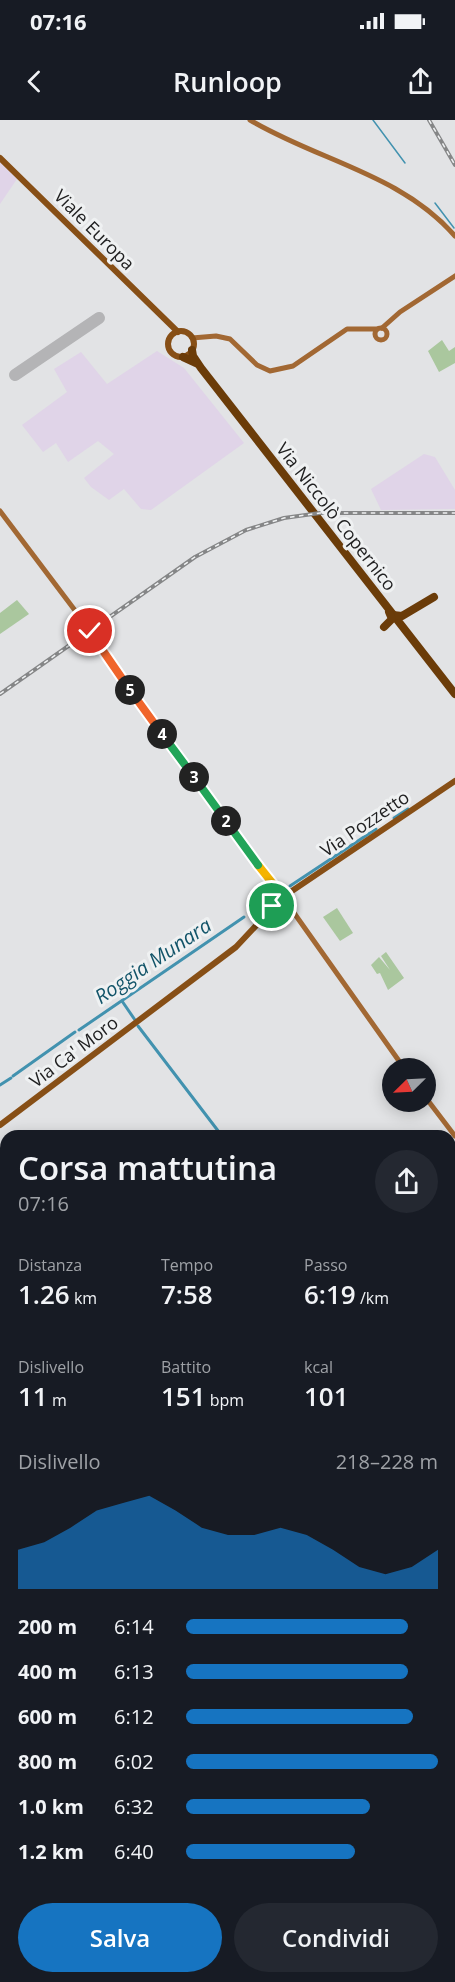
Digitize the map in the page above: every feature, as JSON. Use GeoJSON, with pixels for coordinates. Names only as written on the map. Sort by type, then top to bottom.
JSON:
{"type":"FeatureCollection","features":[{"type":"Feature","properties":{"kind":"highway","name":"Via Niccolò Copernico"},"geometry":{"type":"LineString","coordinates":[[193,348],[201,368]]}},
{"type":"Feature","properties":{"kind":"highway","name":"Via Niccolò Copernico"},"geometry":{"type":"LineString","coordinates":[[183,357],[191,358],[201,368],[453,691]]}},
{"type":"Feature","properties":{"kind":"highway"},"geometry":{"type":"LineString","coordinates":[[393,615],[399,617],[434,597]]}},
{"type":"Feature","properties":{"kind":"highway"},"geometry":{"type":"LineString","coordinates":[[381,598],[392,617],[384,627],[395,622],[402,625]]}},
{"type":"Feature","properties":{"kind":"highway"},"geometry":{"type":"LineString","coordinates":[[408,613],[402,621],[413,640]]}},
{"type":"Feature","properties":{"kind":"main road"},"geometry":{"type":"LineString","coordinates":[[250,120],[402,191],[431,211],[455,236]]}},
{"type":"Feature","properties":{"kind":"main road","name":"Viale Europa"},"geometry":{"type":"LineString","coordinates":[[0,158],[167,324],[174,334]]}},
{"type":"Feature","properties":{"kind":"main road"},"geometry":{"type":"LineString","coordinates":[[202,339],[183,357],[176,357],[169,350],[174,334],[186,333],[192,338],[202,339],[216,336],[230,339],[257,365],[270,371],[293,366],[341,332],[355,328],[380,331],[391,322],[396,314],[454,275]]}},
{"type":"Feature","properties":{"kind":"main road"},"geometry":{"type":"LineString","coordinates":[[192,338],[193,348]]}},
{"type":"Feature","properties":{"kind":"main road"},"geometry":{"type":"LineString","coordinates":[[0,512],[86,625],[122,679],[397,1058]]}},
{"type":"Feature","properties":{"kind":"main road","name":"Via Pozzetto"},"geometry":{"type":"LineString","coordinates":[[165,1002],[242,942],[281,897],[455,781]]}},
{"type":"Feature","properties":{"kind":"main road","name":"Via Ca' Moro"},"geometry":{"type":"LineString","coordinates":[[0,1125],[165,1002]]}},
{"type":"Feature","properties":{"kind":"main road"},"geometry":{"type":"LineString","coordinates":[[436,1111],[450,1130]]}},
{"type":"Feature","properties":{"kind":"shaded area"},"geometry":{"type":"Polygon","coordinates":[[[0,162],[17,179],[0,204],[0,162]]]}},
{"type":"Feature","properties":{"kind":"shaded area"},"geometry":{"type":"Polygon","coordinates":[[[157,351],[184,368],[244,443],[151,510],[141,509],[124,489],[109,500],[91,487],[84,478],[114,454],[98,441],[68,462],[56,443],[43,452],[22,425],[67,392],[54,369],[81,352],[107,384],[157,351]]]}},
{"type":"Feature","properties":{"kind":"shaded area"},"geometry":{"type":"Polygon","coordinates":[[[424,454],[435,457],[455,490],[455,509],[381,510],[371,489],[424,454]]]}},
{"type":"Feature","properties":{"kind":"green space"},"geometry":{"type":"Polygon","coordinates":[[[442,340],[449,351],[455,347],[455,363],[439,372],[428,351],[442,340]]]}},
{"type":"Feature","properties":{"kind":"green space"},"geometry":{"type":"Polygon","coordinates":[[[17,600],[29,614],[0,634],[0,613],[17,600]]]}},
{"type":"Feature","properties":{"kind":"green space"},"geometry":{"type":"Polygon","coordinates":[[[337,908],[353,933],[340,941],[323,917],[337,908]]]}},
{"type":"Feature","properties":{"kind":"green space"},"geometry":{"type":"Polygon","coordinates":[[[386,952],[404,978],[388,990],[380,973],[377,974],[371,965],[379,957],[390,970],[381,956],[386,952]]]}},
{"type":"Feature","properties":{"kind":"waterway"},"geometry":{"type":"LineString","coordinates":[[373,120],[405,163]]}},
{"type":"Feature","properties":{"kind":"waterway"},"geometry":{"type":"LineString","coordinates":[[435,203],[454,228]]}},
{"type":"Feature","properties":{"kind":"waterway","name":"Roggia Munara"},"geometry":{"type":"LineString","coordinates":[[394,818],[408,809]]}},
{"type":"Feature","properties":{"kind":"waterway","name":"Roggia Munara"},"geometry":{"type":"LineString","coordinates":[[290,886],[376,829]]}},
{"type":"Feature","properties":{"kind":"waterway","name":"Roggia Munara"},"geometry":{"type":"LineString","coordinates":[[271,899],[277,895]]}},
{"type":"Feature","properties":{"kind":"waterway","name":"Roggia Munara"},"geometry":{"type":"LineString","coordinates":[[256,909],[263,904]]}},
{"type":"Feature","properties":{"kind":"waterway","name":"Roggia Munara"},"geometry":{"type":"LineString","coordinates":[[79,1030],[244,917]]}},
{"type":"Feature","properties":{"kind":"waterway"},"geometry":{"type":"LineString","coordinates":[[122,1001],[135,1020]]}},
{"type":"Feature","properties":{"kind":"waterway"},"geometry":{"type":"LineString","coordinates":[[138,1026],[217,1130]]}},
{"type":"Feature","properties":{"kind":"waterway","name":"Roggia Munara"},"geometry":{"type":"LineString","coordinates":[[13,1076],[75,1032]]}},
{"type":"Feature","properties":{"kind":"waterway","name":"Roggia Munara"},"geometry":{"type":"LineString","coordinates":[[0,1085],[11,1078]]}},
{"type":"Feature","properties":{"kind":"runway"},"geometry":{"type":"LineString","coordinates":[[15,375],[99,318]]}},
{"type":"Feature","properties":{"kind":"railway"},"geometry":{"type":"LineString","coordinates":[[429,120],[455,165]]}},
{"type":"Feature","properties":{"kind":"railway"},"geometry":{"type":"LineString","coordinates":[[0,694],[195,557],[246,530],[284,518],[320,513],[455,513]]}},
{"type":"Feature","properties":{"kind":"route"},"geometry":{"type":"LineString","coordinates":[[90,631],[122,679],[213,801],[263,873],[280,892],[281,900],[272,906]]}}]}
